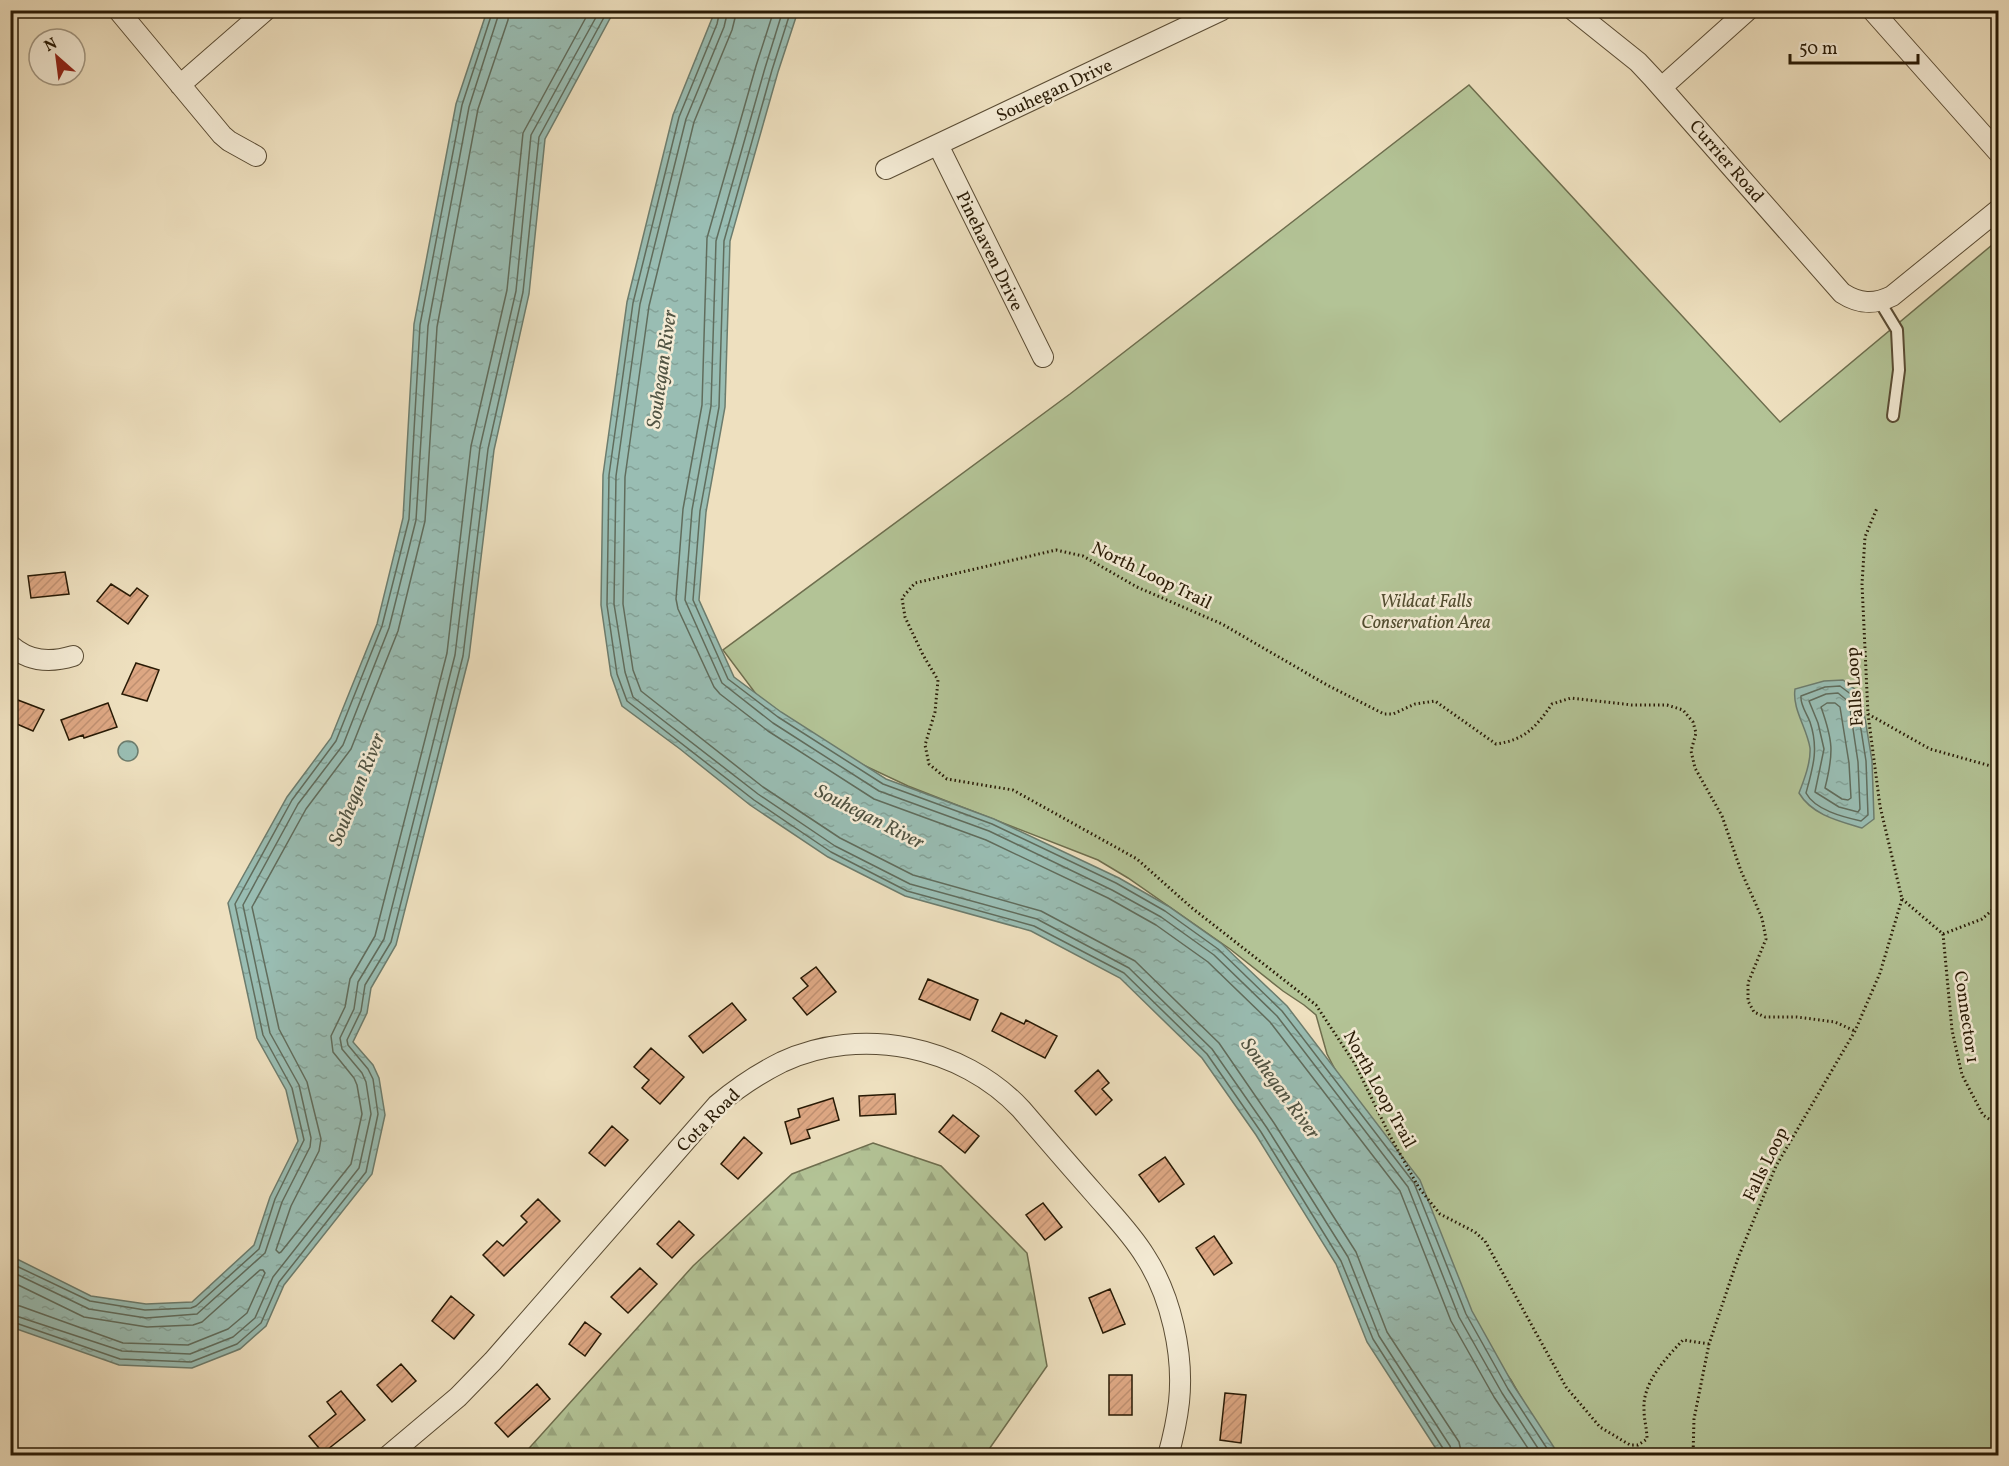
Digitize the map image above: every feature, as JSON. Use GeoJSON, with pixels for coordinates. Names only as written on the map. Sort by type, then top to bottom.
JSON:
{"type":"FeatureCollection","features":[{"type":"Feature","properties":{"kind":"street"},"geometry":{"type":"LineString","coordinates":[[118,10],[222,135],[256,156]]}},
{"type":"Feature","properties":{"kind":"street"},"geometry":{"type":"LineString","coordinates":[[180,85],[266,10]]}},
{"type":"Feature","properties":{"kind":"street","name":"Souhegan Drive"},"geometry":{"type":"LineString","coordinates":[[886,169],[1222,10]]}},
{"type":"Feature","properties":{"kind":"street","name":"Currier Road"},"geometry":{"type":"LineString","coordinates":[[1573,10],[1638,62],[1662,87],[1842,293],[1860,302],[1880,302]]}},
{"type":"Feature","properties":{"kind":"street"},"geometry":{"type":"LineString","coordinates":[[1662,87],[1748,10]]}},
{"type":"Feature","properties":{"kind":"street"},"geometry":{"type":"LineString","coordinates":[[1872,10],[1998,152]]}},
{"type":"Feature","properties":{"kind":"street","name":"Pinehaven Drive"},"geometry":{"type":"LineString","coordinates":[[938,145],[1043,357]]}},
{"type":"Feature","properties":{"kind":"street"},"geometry":{"type":"LineString","coordinates":[[1880,302],[1892,296],[1998,210]]}},
{"type":"Feature","properties":{"kind":"street"},"geometry":{"type":"LineString","coordinates":[[10,645],[28,657],[41,661],[56,662],[73,656]]}},
{"type":"Feature","properties":{"kind":"street","name":"Cota Road"},"geometry":{"type":"LineString","coordinates":[[388,1455],[458,1397],[493,1361],[717,1105],[738,1088],[783,1062],[810,1052],[863,1043],[898,1047],[933,1055],[986,1078],[1021,1109],[1128,1232],[1146,1257],[1159,1284],[1176,1341],[1179,1400],[1168,1455]]}},
{"type":"Feature","properties":{"kind":"lane"},"geometry":{"type":"LineString","coordinates":[[1880,302],[1897,330],[1899,370],[1893,416]]}},
{"type":"Feature","properties":{"kind":"path","name":"Falls Loop"},"geometry":{"type":"LineString","coordinates":[[1693,1455],[1694,1419],[1709,1344],[1738,1258],[1776,1166],[1856,1031],[1880,973],[1902,899],[1880,806],[1868,714],[1862,584],[1865,537],[1877,508]]}},
{"type":"Feature","properties":{"kind":"path","name":"North Loop Trail"},"geometry":{"type":"LineString","coordinates":[[1709,1344],[1683,1340],[1664,1361],[1646,1390],[1643,1409],[1647,1439],[1638,1445],[1630,1445],[1600,1427],[1566,1386],[1485,1241],[1475,1232],[1440,1214],[1419,1188],[1389,1134],[1355,1064],[1316,1005],[1191,908],[1137,859],[1012,790],[947,779],[929,764],[925,745],[935,712],[938,680],[905,617],[902,598],[915,583],[1056,550],[1083,556],[1137,587],[1222,624],[1327,685],[1384,714],[1393,714],[1415,704],[1435,701],[1496,744],[1512,742],[1526,734],[1542,719],[1552,704],[1571,698],[1632,705],[1667,705],[1683,710],[1693,722],[1696,733],[1691,751],[1695,768],[1722,816],[1762,918],[1766,939],[1748,983],[1748,1001],[1754,1012],[1765,1017],[1797,1017],[1835,1022],[1856,1031]]}},
{"type":"Feature","properties":{"kind":"path"},"geometry":{"type":"LineString","coordinates":[[1868,714],[1930,749],[1998,768]]}},
{"type":"Feature","properties":{"kind":"path"},"geometry":{"type":"LineString","coordinates":[[1902,899],[1943,934],[1982,919],[1998,905]]}},
{"type":"Feature","properties":{"kind":"path","name":"Connector 1"},"geometry":{"type":"LineString","coordinates":[[1943,934],[1952,1030],[1962,1075],[1983,1115],[1998,1125]]}},
{"type":"Feature","properties":{"kind":"green space","name":"Wildcat Falls Conservation Area"},"geometry":{"type":"Polygon","coordinates":[[[1469,85],[1780,422],[1998,240],[1998,1455],[1554,1455],[1511,1380],[1464,1317],[1327,1054],[1316,1015],[1230,949],[1128,878],[1098,860],[908,786],[808,739],[762,702],[723,650],[1070,394],[1469,85]]]}},
{"type":"Feature","properties":{"kind":"green space"},"geometry":{"type":"Polygon","coordinates":[[[873,1143],[941,1166],[1027,1253],[1047,1366],[985,1455],[523,1455],[693,1266],[792,1174],[873,1143]]]}},
{"type":"Feature","properties":{"kind":"water","name":"Souhegan River"},"geometry":{"type":"Polygon","coordinates":[[[487,11],[614,11],[545,139],[529,294],[494,450],[469,657],[396,945],[371,988],[367,1013],[353,1042],[373,1065],[379,1078],[385,1115],[372,1174],[284,1285],[266,1326],[240,1349],[192,1368],[119,1365],[11,1327],[11,1256],[91,1296],[146,1304],[192,1302],[254,1245],[270,1197],[298,1141],[286,1090],[257,1038],[228,903],[287,797],[331,738],[377,624],[403,518],[414,324],[456,104],[487,11]]]}},
{"type":"Feature","properties":{"kind":"water","name":"Souhegan River"},"geometry":{"type":"Polygon","coordinates":[[[715,11],[798,11],[778,72],[730,241],[725,407],[706,512],[699,600],[734,677],[781,712],[886,779],[994,819],[1119,878],[1168,906],[1222,944],[1287,1006],[1420,1180],[1472,1311],[1514,1386],[1559,1455],[1440,1455],[1367,1342],[1336,1264],[1256,1135],[1202,1058],[1120,978],[1031,931],[905,896],[828,857],[750,805],[622,706],[611,675],[601,605],[603,475],[627,302],[673,115],[715,11]]]}},
{"type":"Feature","properties":{"kind":"water"},"geometry":{"type":"Polygon","coordinates":[[[1843,680],[1861,694],[1872,761],[1874,819],[1862,828],[1835,820],[1819,812],[1804,801],[1799,793],[1808,765],[1810,748],[1796,704],[1795,689],[1824,681],[1843,680]]]}},
{"type":"Feature","properties":{"kind":"water"},"geometry":{"type":"Polygon","coordinates":[[[124,741],[132,741],[138,747],[138,755],[132,761],[124,761],[118,755],[118,747],[124,741]]]}},
{"type":"Feature","properties":{"kind":"building"},"geometry":{"type":"Polygon","coordinates":[[[65,572],[69,594],[31,598],[28,576],[65,572]]]}},
{"type":"Feature","properties":{"kind":"building"},"geometry":{"type":"Polygon","coordinates":[[[111,584],[130,596],[137,588],[148,596],[128,624],[97,601],[111,584]]]}},
{"type":"Feature","properties":{"kind":"building"},"geometry":{"type":"Polygon","coordinates":[[[136,663],[159,670],[147,701],[122,694],[136,663]]]}},
{"type":"Feature","properties":{"kind":"building"},"geometry":{"type":"Polygon","coordinates":[[[10,697],[44,710],[33,731],[10,721],[10,697]]]}},
{"type":"Feature","properties":{"kind":"building"},"geometry":{"type":"Polygon","coordinates":[[[108,703],[117,727],[84,738],[83,735],[69,740],[61,720],[108,703]]]}},
{"type":"Feature","properties":{"kind":"building"},"geometry":{"type":"Polygon","coordinates":[[[816,967],[836,992],[807,1015],[793,998],[808,986],[801,978],[816,967]]]}},
{"type":"Feature","properties":{"kind":"building"},"geometry":{"type":"Polygon","coordinates":[[[928,979],[978,1000],[970,1020],[919,999],[928,979]]]}},
{"type":"Feature","properties":{"kind":"building"},"geometry":{"type":"Polygon","coordinates":[[[732,1003],[746,1020],[703,1053],[689,1036],[732,1003]]]}},
{"type":"Feature","properties":{"kind":"building"},"geometry":{"type":"Polygon","coordinates":[[[1001,1013],[1024,1024],[1026,1020],[1057,1036],[1045,1058],[992,1031],[1001,1013]]]}},
{"type":"Feature","properties":{"kind":"building"},"geometry":{"type":"Polygon","coordinates":[[[651,1048],[684,1077],[660,1104],[642,1088],[649,1080],[634,1067],[651,1048]]]}},
{"type":"Feature","properties":{"kind":"building"},"geometry":{"type":"Polygon","coordinates":[[[1098,1070],[1109,1083],[1102,1089],[1112,1100],[1096,1115],[1075,1091],[1098,1070]]]}},
{"type":"Feature","properties":{"kind":"building"},"geometry":{"type":"Polygon","coordinates":[[[895,1094],[896,1114],[860,1116],[859,1096],[895,1094]]]}},
{"type":"Feature","properties":{"kind":"building"},"geometry":{"type":"Polygon","coordinates":[[[833,1098],[839,1120],[807,1130],[810,1138],[791,1144],[785,1122],[800,1117],[798,1109],[833,1098]]]}},
{"type":"Feature","properties":{"kind":"building"},"geometry":{"type":"Polygon","coordinates":[[[953,1115],[979,1136],[965,1153],[939,1132],[953,1115]]]}},
{"type":"Feature","properties":{"kind":"building"},"geometry":{"type":"Polygon","coordinates":[[[612,1126],[628,1140],[605,1166],[589,1153],[612,1126]]]}},
{"type":"Feature","properties":{"kind":"building"},"geometry":{"type":"Polygon","coordinates":[[[744,1137],[762,1153],[738,1179],[721,1164],[744,1137]]]}},
{"type":"Feature","properties":{"kind":"building"},"geometry":{"type":"Polygon","coordinates":[[[1165,1157],[1184,1184],[1159,1202],[1139,1175],[1165,1157]]]}},
{"type":"Feature","properties":{"kind":"building"},"geometry":{"type":"Polygon","coordinates":[[[538,1199],[560,1221],[504,1276],[483,1255],[497,1241],[503,1246],[527,1222],[521,1216],[538,1199]]]}},
{"type":"Feature","properties":{"kind":"building"},"geometry":{"type":"Polygon","coordinates":[[[1043,1203],[1062,1227],[1045,1240],[1026,1215],[1043,1203]]]}},
{"type":"Feature","properties":{"kind":"building"},"geometry":{"type":"Polygon","coordinates":[[[679,1221],[694,1235],[672,1258],[657,1244],[679,1221]]]}},
{"type":"Feature","properties":{"kind":"building"},"geometry":{"type":"Polygon","coordinates":[[[1214,1236],[1232,1263],[1214,1275],[1196,1248],[1214,1236]]]}},
{"type":"Feature","properties":{"kind":"building"},"geometry":{"type":"Polygon","coordinates":[[[640,1268],[657,1284],[628,1313],[611,1297],[640,1268]]]}},
{"type":"Feature","properties":{"kind":"building"},"geometry":{"type":"Polygon","coordinates":[[[1110,1289],[1125,1324],[1103,1333],[1089,1298],[1110,1289]]]}},
{"type":"Feature","properties":{"kind":"building"},"geometry":{"type":"Polygon","coordinates":[[[451,1296],[474,1315],[454,1339],[432,1321],[451,1296]]]}},
{"type":"Feature","properties":{"kind":"building"},"geometry":{"type":"Polygon","coordinates":[[[585,1322],[601,1334],[585,1356],[569,1344],[585,1322]]]}},
{"type":"Feature","properties":{"kind":"building"},"geometry":{"type":"Polygon","coordinates":[[[401,1364],[416,1381],[392,1402],[377,1385],[401,1364]]]}},
{"type":"Feature","properties":{"kind":"building"},"geometry":{"type":"Polygon","coordinates":[[[1109,1375],[1132,1375],[1132,1415],[1109,1415],[1109,1375]]]}},
{"type":"Feature","properties":{"kind":"building"},"geometry":{"type":"Polygon","coordinates":[[[537,1384],[550,1399],[508,1437],[495,1423],[537,1384]]]}},
{"type":"Feature","properties":{"kind":"building"},"geometry":{"type":"Polygon","coordinates":[[[341,1391],[365,1420],[323,1453],[309,1436],[336,1414],[327,1402],[341,1391]]]}},
{"type":"Feature","properties":{"kind":"building"},"geometry":{"type":"Polygon","coordinates":[[[1225,1393],[1246,1395],[1241,1443],[1220,1440],[1225,1393]]]}}]}
